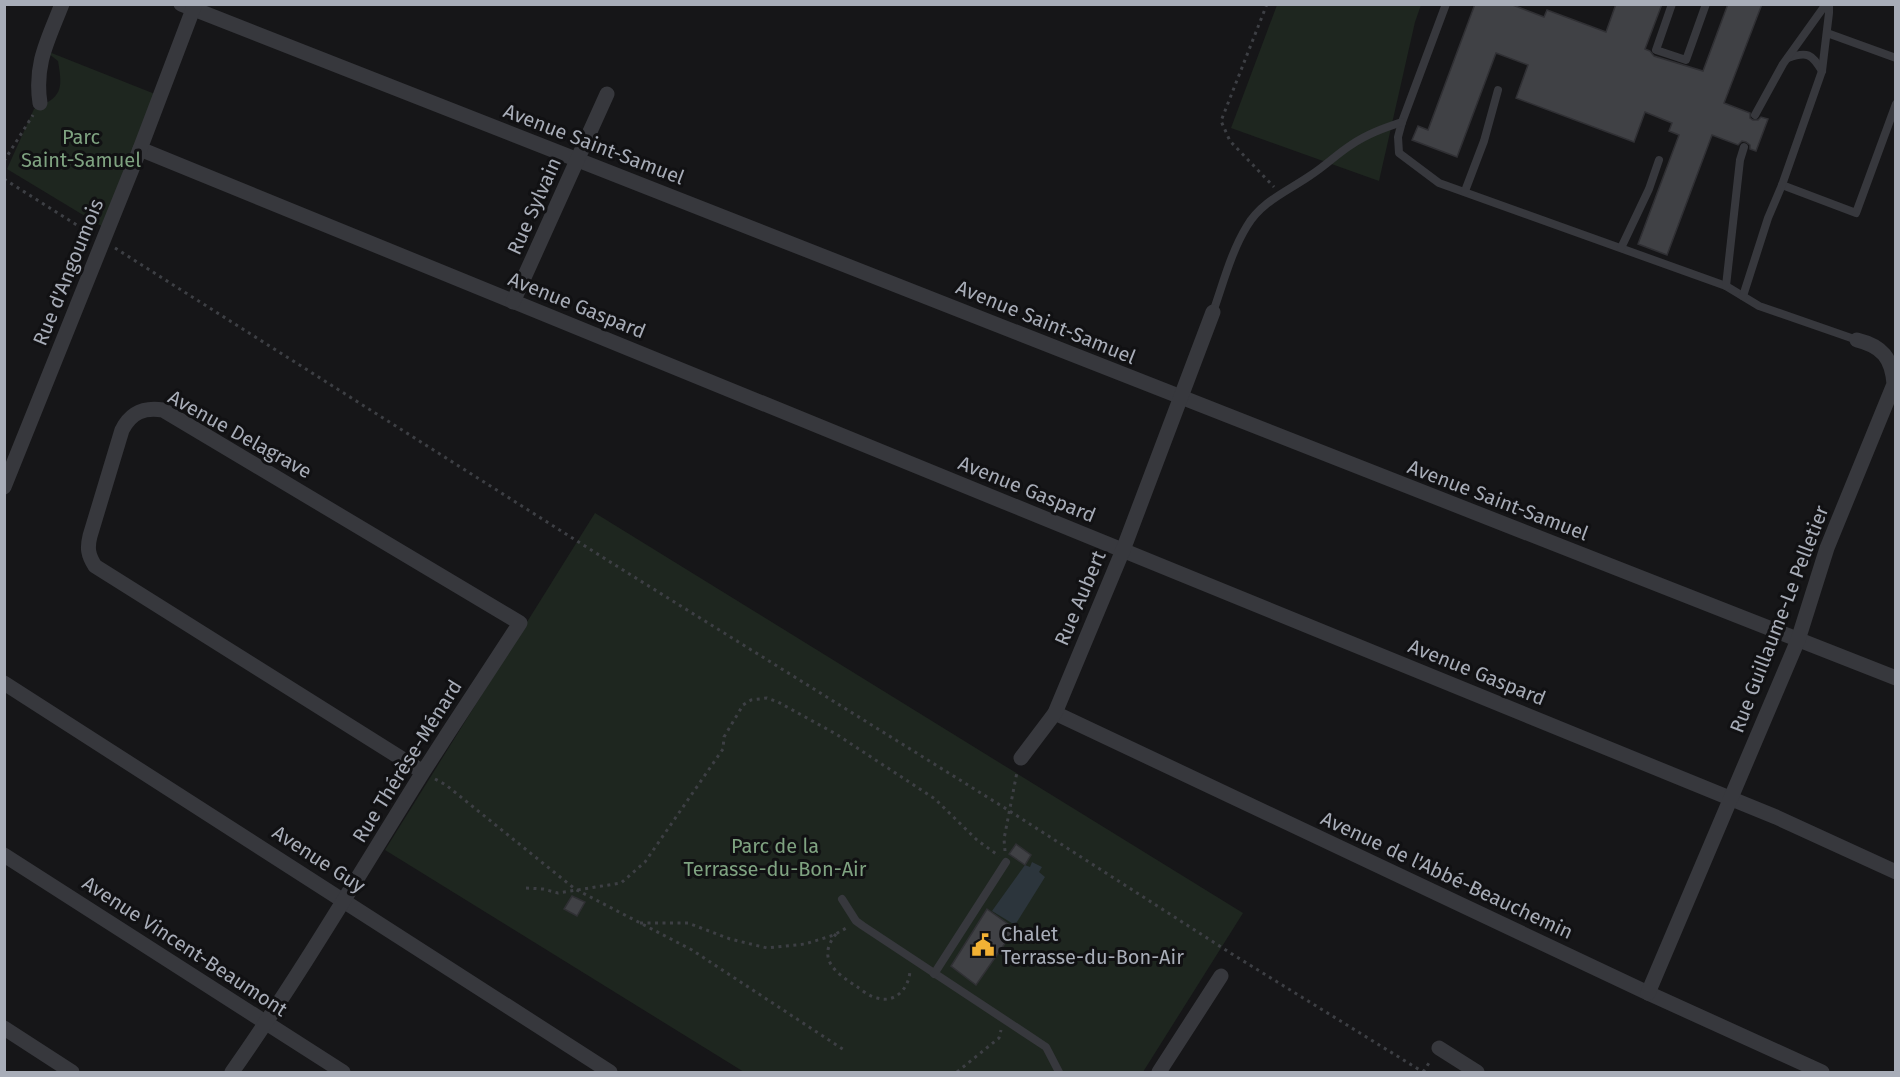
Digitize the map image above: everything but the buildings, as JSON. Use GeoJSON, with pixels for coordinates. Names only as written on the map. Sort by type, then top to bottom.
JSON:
{"type":"FeatureCollection","features":[{"type":"Feature","properties":{"kind":"street"},"geometry":{"type":"LineString","coordinates":[[40,103],[37,85],[39,68],[62,4]]}},
{"type":"Feature","properties":{"kind":"street","name":"Rue d'Angoumois"},"geometry":{"type":"LineString","coordinates":[[4,487],[140,150],[190,6]]}},
{"type":"Feature","properties":{"kind":"street","name":"Avenue Saint-Samuel"},"geometry":{"type":"LineString","coordinates":[[190,6],[1181,399],[1896,678]]}},
{"type":"Feature","properties":{"kind":"street","name":"Rue Sylvain"},"geometry":{"type":"LineString","coordinates":[[513,302],[608,94]]}},
{"type":"Feature","properties":{"kind":"street","name":"Avenue Gaspard"},"geometry":{"type":"LineString","coordinates":[[140,150],[1776,816],[1896,872]]}},
{"type":"Feature","properties":{"kind":"street","name":"Rue Aubert"},"geometry":{"type":"LineString","coordinates":[[1021,758],[1055,713],[1123,550],[1213,312]]}},
{"type":"Feature","properties":{"kind":"street","name":"Rue Guillaume-Le Pelletier"},"geometry":{"type":"LineString","coordinates":[[1648,993],[1798,640],[1827,548],[1894,384],[1893,371],[1888,359],[1880,349],[1857,340]]}},
{"type":"Feature","properties":{"kind":"street","name":"Avenue Delagrave"},"geometry":{"type":"LineString","coordinates":[[423,772],[95,566],[87,548],[88,542],[122,430],[128,419],[139,411],[150,408],[163,410],[520,622]]}},
{"type":"Feature","properties":{"kind":"street","name":"Rue Thérèse-Ménard"},"geometry":{"type":"LineString","coordinates":[[232,1072],[345,900],[423,772],[520,622]]}},
{"type":"Feature","properties":{"kind":"street","name":"Avenue Guy"},"geometry":{"type":"LineString","coordinates":[[4,683],[610,1072]]}},
{"type":"Feature","properties":{"kind":"street","name":"Avenue de l'Abbé-Beauchemin"},"geometry":{"type":"LineString","coordinates":[[1055,713],[1648,993],[1822,1072]]}},
{"type":"Feature","properties":{"kind":"street","name":"Avenue Vincent-Beaumont"},"geometry":{"type":"LineString","coordinates":[[4,855],[343,1072]]}},
{"type":"Feature","properties":{"kind":"street"},"geometry":{"type":"LineString","coordinates":[[1160,1072],[1221,976]]}},
{"type":"Feature","properties":{"kind":"street"},"geometry":{"type":"LineString","coordinates":[[4,1028],[72,1072]]}},
{"type":"Feature","properties":{"kind":"street"},"geometry":{"type":"LineString","coordinates":[[1439,1048],[1478,1072]]}},
{"type":"Feature","properties":{"kind":"lane"},"geometry":{"type":"LineString","coordinates":[[1446,4],[1402,122],[1398,137],[1399,153],[1439,183],[1726,286],[1759,306],[1857,340]]}},
{"type":"Feature","properties":{"kind":"lane"},"geometry":{"type":"LineString","coordinates":[[1672,4],[1656,50],[1686,60],[1706,4]]}},
{"type":"Feature","properties":{"kind":"lane"},"geometry":{"type":"LineString","coordinates":[[1743,296],[1768,218],[1822,71],[1828,4]]}},
{"type":"Feature","properties":{"kind":"lane"},"geometry":{"type":"LineString","coordinates":[[1755,115],[1788,58],[1828,4]]}},
{"type":"Feature","properties":{"kind":"lane"},"geometry":{"type":"LineString","coordinates":[[1827,33],[1896,58]]}},
{"type":"Feature","properties":{"kind":"lane"},"geometry":{"type":"LineString","coordinates":[[1788,58],[1800,53],[1809,55],[1822,71]]}},
{"type":"Feature","properties":{"kind":"lane"},"geometry":{"type":"LineString","coordinates":[[1465,191],[1484,141],[1498,90]]}},
{"type":"Feature","properties":{"kind":"lane"},"geometry":{"type":"LineString","coordinates":[[1782,185],[1856,213],[1896,104]]}},
{"type":"Feature","properties":{"kind":"lane"},"geometry":{"type":"LineString","coordinates":[[1213,312],[1237,245],[1248,224],[1279,193],[1311,175],[1353,144],[1377,130],[1402,122]]}},
{"type":"Feature","properties":{"kind":"lane"},"geometry":{"type":"LineString","coordinates":[[1726,286],[1740,160],[1744,147]]}},
{"type":"Feature","properties":{"kind":"lane"},"geometry":{"type":"LineString","coordinates":[[1621,248],[1649,189],[1659,160]]}},
{"type":"Feature","properties":{"kind":"lane"},"geometry":{"type":"LineString","coordinates":[[934,974],[1006,862]]}},
{"type":"Feature","properties":{"kind":"lane"},"geometry":{"type":"LineString","coordinates":[[842,899],[856,921],[1046,1047],[1059,1072]]}},
{"type":"Feature","properties":{"kind":"path"},"geometry":{"type":"LineString","coordinates":[[1267,4],[1221,120],[1230,141],[1279,193]]}},
{"type":"Feature","properties":{"kind":"path"},"geometry":{"type":"LineString","coordinates":[[4,161],[40,103]]}},
{"type":"Feature","properties":{"kind":"path"},"geometry":{"type":"LineString","coordinates":[[4,179],[617,567],[1008,810],[1236,957],[1423,1072]]}},
{"type":"Feature","properties":{"kind":"path"},"geometry":{"type":"LineString","coordinates":[[526,888],[558,893],[621,883],[645,862],[723,749],[724,736],[743,705],[751,700],[767,698],[836,734],[935,799],[977,840],[1006,862]]}},
{"type":"Feature","properties":{"kind":"path"},"geometry":{"type":"LineString","coordinates":[[1006,862],[1004,838],[1008,810],[1021,758]]}},
{"type":"Feature","properties":{"kind":"path"},"geometry":{"type":"LineString","coordinates":[[423,772],[446,785],[575,889],[692,950],[844,1050]]}},
{"type":"Feature","properties":{"kind":"path"},"geometry":{"type":"LineString","coordinates":[[638,923],[688,923],[730,939],[767,948],[805,944],[837,933],[828,949],[828,959],[832,967],[838,974],[875,998],[893,998],[907,985],[910,970],[903,954]]}},
{"type":"Feature","properties":{"kind":"path"},"geometry":{"type":"LineString","coordinates":[[957,1072],[999,1038],[1004,1020]]}},
{"type":"Feature","properties":{"kind":"green space"},"geometry":{"type":"Polygon","coordinates":[[[1277,5],[1421,5],[1415,22],[1379,181],[1231,128],[1277,5]]]}},
{"type":"Feature","properties":{"kind":"green space","name":"Parc Saint-Samuel"},"geometry":{"type":"Polygon","coordinates":[[[44,50],[160,96],[108,230],[7,169],[34,109],[50,101],[60,86],[58,61],[44,50]]]}},
{"type":"Feature","properties":{"kind":"green space","name":"Parc de la Terrasse-du-Bon-Air"},"geometry":{"type":"Polygon","coordinates":[[[595,513],[1243,913],[1143,1072],[744,1072],[385,850],[595,513]]]}},
{"type":"Feature","properties":{"kind":"shaded area"},"geometry":{"type":"Polygon","coordinates":[[[1032,862],[1042,867],[1039,872],[1045,877],[1015,925],[992,911],[1025,865],[1030,867],[1032,862]]]}},
{"type":"Feature","properties":{"kind":"place","name":"Chalet Terrasse-du-Bon-Air"},"geometry":{"type":"Point","coordinates":[983,945]}}]}
